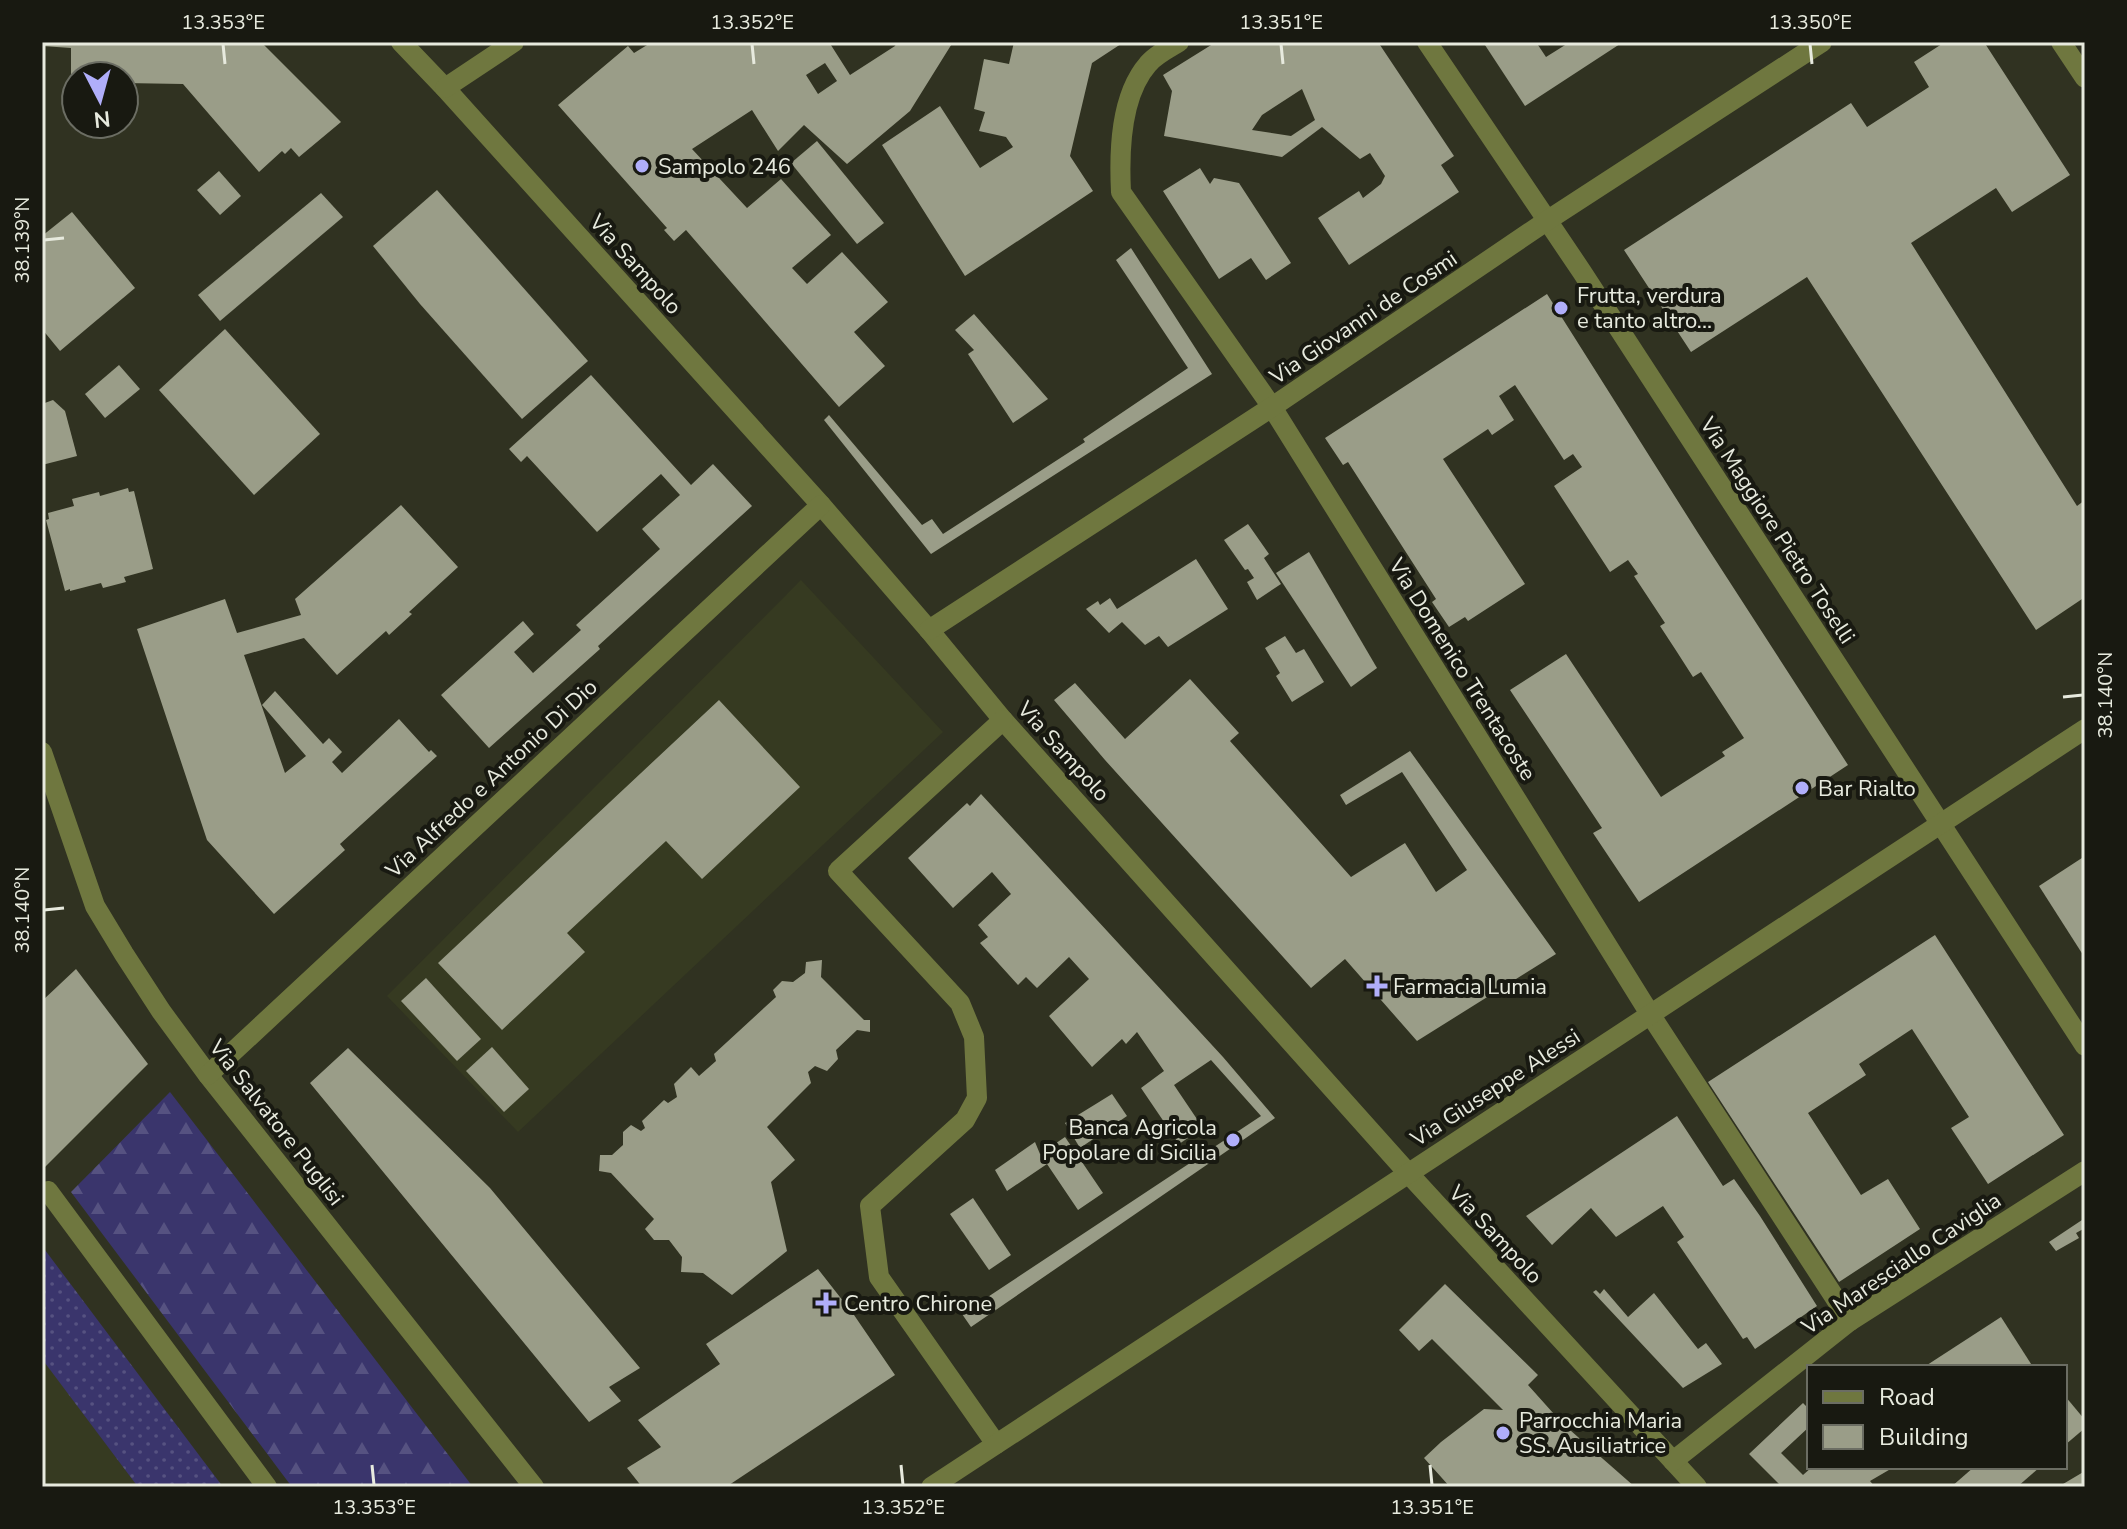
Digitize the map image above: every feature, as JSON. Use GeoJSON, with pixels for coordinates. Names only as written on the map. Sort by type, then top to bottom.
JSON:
{"type":"FeatureCollection","features":[{"type":"Feature","properties":{"kind":"street","name":"Via Sampolo"},"geometry":{"type":"LineString","coordinates":[[401,42],[445,88],[814,511],[929,630],[1003,720],[1408,1173],[1697,1487]]}},
{"type":"Feature","properties":{"kind":"street"},"geometry":{"type":"LineString","coordinates":[[445,88],[514,42]]}},
{"type":"Feature","properties":{"kind":"street","name":"Via Domenico Trentacoste"},"geometry":{"type":"LineString","coordinates":[[1179,42],[1149,61],[1131,89],[1119,156],[1121,192],[1272,407],[1650,1014],[1850,1321]]}},
{"type":"Feature","properties":{"kind":"street","name":"Via Maggiore Pietro Toselli"},"geometry":{"type":"LineString","coordinates":[[1427,42],[1548,220],[2085,1046]]}},
{"type":"Feature","properties":{"kind":"street","name":"Via Giovanni de Cosmi"},"geometry":{"type":"LineString","coordinates":[[929,630],[1822,42]]}},
{"type":"Feature","properties":{"kind":"street"},"geometry":{"type":"LineString","coordinates":[[2061,42],[2085,78]]}},
{"type":"Feature","properties":{"kind":"street","name":"Via Alfredo e Antonio Di Dio"},"geometry":{"type":"LineString","coordinates":[[208,1075],[814,511]]}},
{"type":"Feature","properties":{"kind":"street"},"geometry":{"type":"LineString","coordinates":[[996,1444],[879,1277],[870,1206],[965,1120],[977,1098],[974,1037],[960,1003],[838,871],[1003,720]]}},
{"type":"Feature","properties":{"kind":"street","name":"Via Giuseppe Alessi"},"geometry":{"type":"LineString","coordinates":[[931,1487],[960,1479],[996,1444],[2085,729]]}},
{"type":"Feature","properties":{"kind":"street","name":"Via Salvatore Puglisi"},"geometry":{"type":"LineString","coordinates":[[42,752],[95,906],[161,1011],[208,1075],[534,1487]]}},
{"type":"Feature","properties":{"kind":"street","name":"Via Maresciallo Caviglia"},"geometry":{"type":"LineString","coordinates":[[1673,1461],[1850,1321],[2085,1171]]}},
{"type":"Feature","properties":{"kind":"street"},"geometry":{"type":"LineString","coordinates":[[48,1191],[267,1487]]}},
{"type":"Feature","properties":{"kind":"shaded area"},"geometry":{"type":"Polygon","coordinates":[[[801,580],[943,732],[518,1132],[387,996],[801,580]]]}},
{"type":"Feature","properties":{"kind":"shaded area"},"geometry":{"type":"Polygon","coordinates":[[[42,1358],[138,1487],[42,1487],[42,1358]]]}},
{"type":"Feature","properties":{"kind":"green space"},"geometry":{"type":"Polygon","coordinates":[[[170,1092],[473,1487],[292,1487],[71,1192],[170,1092]]]}},
{"type":"Feature","properties":{"kind":"green space"},"geometry":{"type":"Polygon","coordinates":[[[42,1246],[223,1487],[138,1487],[42,1359],[42,1246]]]}},
{"type":"Feature","properties":{"kind":"building"},"geometry":{"type":"Polygon","coordinates":[[[42,42],[261,42],[341,122],[299,157],[291,148],[285,154],[282,151],[259,172],[183,84],[140,83],[140,60],[71,60],[71,48],[42,46],[42,42]]]}},
{"type":"Feature","properties":{"kind":"building"},"geometry":{"type":"Polygon","coordinates":[[[652,42],[829,42],[850,75],[897,42],[953,42],[910,111],[847,164],[804,125],[778,151],[752,110],[692,149],[747,208],[781,179],[831,235],[792,268],[807,284],[842,252],[888,302],[854,332],[885,366],[839,407],[686,230],[674,241],[664,230],[667,228],[558,105],[628,46],[634,53],[652,42]],[[825,63],[806,75],[818,94],[837,81],[825,63]]]}},
{"type":"Feature","properties":{"kind":"building"},"geometry":{"type":"Polygon","coordinates":[[[1014,42],[1124,42],[1092,63],[1070,156],[1093,191],[965,276],[882,145],[940,106],[980,168],[1013,147],[1006,137],[979,131],[985,112],[974,109],[984,59],[1009,64],[1014,42]]]}},
{"type":"Feature","properties":{"kind":"building"},"geometry":{"type":"Polygon","coordinates":[[[1216,42],[1378,42],[1454,156],[1441,165],[1459,192],[1349,265],[1318,218],[1359,191],[1363,198],[1381,184],[1385,176],[1370,153],[1360,159],[1322,127],[1282,157],[1164,136],[1172,91],[1163,75],[1216,42]],[[1302,89],[1262,115],[1252,130],[1291,136],[1315,120],[1302,89]]]}},
{"type":"Feature","properties":{"kind":"building"},"geometry":{"type":"Polygon","coordinates":[[[1483,42],[1536,42],[1546,57],[1570,42],[1623,42],[1525,106],[1483,42]]]}},
{"type":"Feature","properties":{"kind":"building"},"geometry":{"type":"Polygon","coordinates":[[[1945,42],[1984,42],[2070,175],[2012,212],[1996,188],[1911,243],[2077,506],[2085,500],[2085,597],[2036,630],[1807,277],[1691,352],[1624,250],[1851,103],[1867,127],[1929,87],[1914,62],[1945,42]]]}},
{"type":"Feature","properties":{"kind":"building"},"geometry":{"type":"Polygon","coordinates":[[[817,141],[884,223],[857,244],[791,163],[817,141]]]}},
{"type":"Feature","properties":{"kind":"building"},"geometry":{"type":"Polygon","coordinates":[[[1200,168],[1210,184],[1214,178],[1239,183],[1291,263],[1266,280],[1251,258],[1219,279],[1163,191],[1200,168]]]}},
{"type":"Feature","properties":{"kind":"building"},"geometry":{"type":"Polygon","coordinates":[[[219,171],[241,196],[220,215],[197,190],[219,171]]]}},
{"type":"Feature","properties":{"kind":"building"},"geometry":{"type":"Polygon","coordinates":[[[437,190],[588,361],[522,419],[373,246],[437,190]]]}},
{"type":"Feature","properties":{"kind":"building"},"geometry":{"type":"Polygon","coordinates":[[[321,193],[343,217],[220,321],[198,295],[321,193]]]}},
{"type":"Feature","properties":{"kind":"building"},"geometry":{"type":"Polygon","coordinates":[[[72,212],[135,288],[60,351],[42,329],[42,236],[72,212]]]}},
{"type":"Feature","properties":{"kind":"building"},"geometry":{"type":"Polygon","coordinates":[[[1131,248],[1212,374],[931,554],[824,420],[829,415],[922,525],[932,519],[943,534],[1085,442],[1083,439],[1188,368],[1116,260],[1131,248]]]}},
{"type":"Feature","properties":{"kind":"building"},"geometry":{"type":"Polygon","coordinates":[[[1547,294],[1848,765],[1639,902],[1593,833],[1602,828],[1510,690],[1566,654],[1661,797],[1725,756],[1722,752],[1744,738],[1701,672],[1693,677],[1660,626],[1665,623],[1634,576],[1638,574],[1628,560],[1610,572],[1554,486],[1582,467],[1573,454],[1564,460],[1515,385],[1499,396],[1514,420],[1492,435],[1488,429],[1443,459],[1525,584],[1468,621],[1465,617],[1449,627],[1432,602],[1436,599],[1348,462],[1343,465],[1325,438],[1547,294]]]}},
{"type":"Feature","properties":{"kind":"building"},"geometry":{"type":"Polygon","coordinates":[[[974,314],[1048,399],[1013,423],[968,354],[974,350],[955,330],[974,314]]]}},
{"type":"Feature","properties":{"kind":"building"},"geometry":{"type":"Polygon","coordinates":[[[225,329],[320,434],[254,495],[159,390],[225,329]]]}},
{"type":"Feature","properties":{"kind":"building"},"geometry":{"type":"Polygon","coordinates":[[[119,365],[140,389],[105,418],[85,394],[119,365]]]}},
{"type":"Feature","properties":{"kind":"building"},"geometry":{"type":"Polygon","coordinates":[[[591,375],[691,485],[713,464],[752,506],[489,748],[441,695],[523,621],[534,634],[514,652],[533,673],[581,630],[576,625],[660,549],[642,529],[680,495],[661,474],[597,532],[527,456],[521,462],[509,449],[591,375]]]}},
{"type":"Feature","properties":{"kind":"building"},"geometry":{"type":"Polygon","coordinates":[[[53,400],[65,411],[77,456],[42,465],[42,404],[53,400]]]}},
{"type":"Feature","properties":{"kind":"building"},"geometry":{"type":"Polygon","coordinates":[[[128,488],[129,492],[134,491],[153,569],[124,577],[126,582],[103,588],[101,583],[65,591],[46,520],[49,519],[48,513],[74,506],[72,499],[99,492],[100,496],[128,488]]]}},
{"type":"Feature","properties":{"kind":"building"},"geometry":{"type":"Polygon","coordinates":[[[401,505],[458,567],[409,612],[412,614],[389,635],[386,631],[337,675],[304,638],[244,655],[285,773],[306,756],[262,705],[275,691],[323,744],[329,738],[342,752],[332,762],[342,773],[399,719],[429,752],[431,750],[437,756],[340,844],[345,850],[274,914],[207,840],[137,629],[225,599],[237,633],[301,615],[295,599],[401,505]]]}},
{"type":"Feature","properties":{"kind":"building"},"geometry":{"type":"Polygon","coordinates":[[[1248,524],[1269,554],[1264,558],[1281,584],[1257,600],[1247,582],[1254,578],[1224,540],[1248,524]]]}},
{"type":"Feature","properties":{"kind":"building"},"geometry":{"type":"Polygon","coordinates":[[[1309,552],[1377,668],[1351,687],[1276,573],[1309,552]]]}},
{"type":"Feature","properties":{"kind":"building"},"geometry":{"type":"Polygon","coordinates":[[[1196,559],[1228,609],[1168,647],[1159,636],[1145,645],[1122,622],[1109,633],[1086,609],[1110,598],[1117,609],[1196,559]]]}},
{"type":"Feature","properties":{"kind":"building"},"geometry":{"type":"Polygon","coordinates":[[[1285,636],[1296,653],[1304,649],[1324,682],[1292,702],[1276,676],[1280,673],[1265,648],[1285,636]]]}},
{"type":"Feature","properties":{"kind":"building"},"geometry":{"type":"Polygon","coordinates":[[[1190,679],[1239,733],[1230,741],[1351,877],[1405,843],[1436,892],[1467,870],[1402,772],[1346,805],[1340,795],[1410,751],[1556,954],[1417,1041],[1345,959],[1311,988],[1054,700],[1075,683],[1125,739],[1190,679]]]}},
{"type":"Feature","properties":{"kind":"building"},"geometry":{"type":"Polygon","coordinates":[[[719,700],[800,787],[702,879],[666,841],[567,933],[585,952],[502,1030],[438,963],[719,700]]]}},
{"type":"Feature","properties":{"kind":"building"},"geometry":{"type":"Polygon","coordinates":[[[981,794],[1223,1057],[1275,1118],[971,1327],[962,1314],[1261,1116],[1211,1060],[1174,1085],[1203,1128],[1179,1144],[1141,1088],[1164,1071],[1137,1032],[1126,1044],[1122,1039],[1092,1067],[1049,1016],[1089,979],[1069,957],[1037,988],[1026,977],[1018,985],[980,943],[988,937],[978,925],[1011,894],[992,872],[953,908],[908,858],[967,803],[970,806],[981,794]]]}},
{"type":"Feature","properties":{"kind":"building"},"geometry":{"type":"Polygon","coordinates":[[[2085,856],[2085,958],[2039,886],[2085,856]]]}},
{"type":"Feature","properties":{"kind":"building"},"geometry":{"type":"Polygon","coordinates":[[[1935,935],[2064,1135],[1988,1184],[1951,1128],[1969,1117],[1912,1029],[1859,1064],[1866,1075],[1808,1113],[1861,1195],[1888,1179],[1920,1229],[1839,1282],[1708,1082],[1935,935]]]}},
{"type":"Feature","properties":{"kind":"building"},"geometry":{"type":"Polygon","coordinates":[[[822,960],[821,977],[864,1020],[870,1020],[870,1032],[857,1030],[836,1050],[838,1059],[827,1071],[815,1066],[808,1072],[811,1083],[767,1127],[795,1160],[771,1182],[787,1251],[732,1295],[703,1273],[681,1272],[682,1257],[669,1240],[654,1240],[645,1229],[654,1219],[611,1173],[599,1171],[600,1155],[612,1155],[623,1145],[623,1132],[631,1125],[641,1131],[645,1128],[642,1121],[664,1100],[668,1103],[677,1097],[674,1084],[691,1067],[699,1076],[716,1061],[714,1054],[776,997],[773,990],[782,981],[793,982],[805,973],[806,962],[822,960]]]}},
{"type":"Feature","properties":{"kind":"building"},"geometry":{"type":"Polygon","coordinates":[[[76,969],[148,1064],[42,1170],[42,1001],[76,969]]]}},
{"type":"Feature","properties":{"kind":"building"},"geometry":{"type":"Polygon","coordinates":[[[426,978],[481,1039],[457,1061],[401,1001],[426,978]]]}},
{"type":"Feature","properties":{"kind":"building"},"geometry":{"type":"Polygon","coordinates":[[[492,1047],[529,1089],[504,1112],[466,1071],[492,1047]]]}},
{"type":"Feature","properties":{"kind":"building"},"geometry":{"type":"Polygon","coordinates":[[[348,1048],[490,1188],[640,1368],[609,1387],[621,1401],[589,1422],[310,1083],[348,1048]]]}},
{"type":"Feature","properties":{"kind":"building"},"geometry":{"type":"Polygon","coordinates":[[[1112,1094],[1127,1116],[1080,1148],[1065,1123],[1112,1094]]]}},
{"type":"Feature","properties":{"kind":"building"},"geometry":{"type":"Polygon","coordinates":[[[1677,1116],[1723,1186],[1734,1179],[1817,1306],[1755,1349],[1747,1337],[1743,1339],[1677,1242],[1684,1237],[1663,1206],[1616,1237],[1591,1208],[1552,1245],[1526,1216],[1677,1116]]]}},
{"type":"Feature","properties":{"kind":"building"},"geometry":{"type":"Polygon","coordinates":[[[1065,1137],[1103,1193],[1078,1210],[1047,1164],[1007,1191],[995,1170],[1035,1142],[1040,1154],[1065,1137]]]}},
{"type":"Feature","properties":{"kind":"building"},"geometry":{"type":"Polygon","coordinates":[[[973,1198],[1011,1255],[989,1270],[950,1214],[973,1198]]]}},
{"type":"Feature","properties":{"kind":"building"},"geometry":{"type":"Polygon","coordinates":[[[2085,1218],[2085,1228],[2076,1233],[2079,1238],[2056,1251],[2049,1242],[2085,1218]]]}},
{"type":"Feature","properties":{"kind":"building"},"geometry":{"type":"Polygon","coordinates":[[[818,1269],[895,1375],[726,1487],[642,1487],[627,1468],[661,1447],[638,1420],[720,1364],[706,1344],[818,1269]]]}},
{"type":"Feature","properties":{"kind":"building"},"geometry":{"type":"Polygon","coordinates":[[[1445,1284],[1538,1375],[1528,1385],[1562,1423],[1635,1487],[1450,1487],[1424,1458],[1484,1409],[1503,1410],[1432,1339],[1419,1351],[1399,1330],[1445,1284]]]}},
{"type":"Feature","properties":{"kind":"building"},"geometry":{"type":"Polygon","coordinates":[[[1604,1289],[1628,1317],[1654,1293],[1698,1349],[1706,1343],[1722,1364],[1683,1388],[1593,1292],[1596,1290],[1600,1294],[1604,1289]]]}},
{"type":"Feature","properties":{"kind":"building"},"geometry":{"type":"Polygon","coordinates":[[[2001,1317],[2032,1365],[1927,1365],[2001,1317]]]}},
{"type":"Feature","properties":{"kind":"building"},"geometry":{"type":"Polygon","coordinates":[[[2067,1398],[2085,1420],[2085,1428],[2067,1443],[2067,1398]]]}},
{"type":"Feature","properties":{"kind":"building"},"geometry":{"type":"Polygon","coordinates":[[[1803,1403],[1807,1407],[1807,1429],[1781,1453],[1803,1475],[1810,1469],[1891,1469],[1870,1481],[1875,1487],[1782,1487],[1749,1454],[1803,1403]]]}},
{"type":"Feature","properties":{"kind":"building"},"geometry":{"type":"Polygon","coordinates":[[[1972,1469],[2038,1469],[2017,1487],[1951,1487],[1972,1469]]]}},
{"type":"Feature","properties":{"kind":"building"},"geometry":{"type":"Polygon","coordinates":[[[2085,1471],[2085,1487],[2058,1487],[2085,1471]]]}},
{"type":"Feature","properties":{"kind":"place","name":"Sampolo 246"},"geometry":{"type":"Point","coordinates":[642,166]}},
{"type":"Feature","properties":{"kind":"place","name":"Frutta, verdura e tanto altro..."},"geometry":{"type":"Point","coordinates":[1561,308]}},
{"type":"Feature","properties":{"kind":"place","name":"Bar Rialto"},"geometry":{"type":"Point","coordinates":[1802,788]}},
{"type":"Feature","properties":{"kind":"place","name":"Farmacia Lumia"},"geometry":{"type":"Point","coordinates":[1377,986]}},
{"type":"Feature","properties":{"kind":"place","name":"Banca Agricola Popolare di Sicilia"},"geometry":{"type":"Point","coordinates":[1233,1140]}},
{"type":"Feature","properties":{"kind":"place","name":"Centro Chirone"},"geometry":{"type":"Point","coordinates":[826,1303]}},
{"type":"Feature","properties":{"kind":"place","name":"Parrocchia Maria SS. Ausiliatrice"},"geometry":{"type":"Point","coordinates":[1503,1433]}}]}
